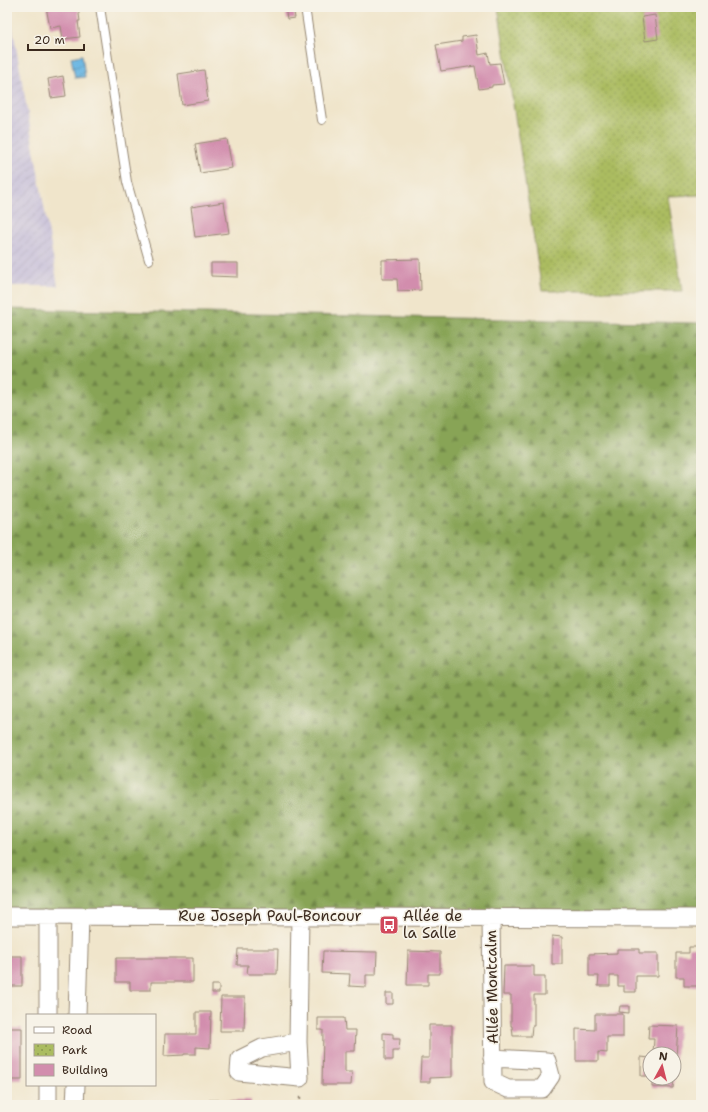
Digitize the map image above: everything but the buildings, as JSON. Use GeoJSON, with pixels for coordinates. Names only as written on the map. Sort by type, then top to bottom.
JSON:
{"type":"FeatureCollection","features":[{"type":"Feature","properties":{"kind":"street","name":"Rue Joseph Paul-Boncour"},"geometry":{"type":"LineString","coordinates":[[7,916],[701,918]]}},
{"type":"Feature","properties":{"kind":"street"},"geometry":{"type":"LineString","coordinates":[[48,916],[48,1014]]}},
{"type":"Feature","properties":{"kind":"street"},"geometry":{"type":"LineString","coordinates":[[298,1042],[300,916]]}},
{"type":"Feature","properties":{"kind":"street"},"geometry":{"type":"LineString","coordinates":[[78,1014],[80,917]]}},
{"type":"Feature","properties":{"kind":"street","name":"Allée Montcalm"},"geometry":{"type":"LineString","coordinates":[[491,918],[492,1058]]}},
{"type":"Feature","properties":{"kind":"street"},"geometry":{"type":"LineString","coordinates":[[48,1086],[48,1105]]}},
{"type":"Feature","properties":{"kind":"street"},"geometry":{"type":"LineString","coordinates":[[76,1086],[76,1105]]}},
{"type":"Feature","properties":{"kind":"lane"},"geometry":{"type":"LineString","coordinates":[[100,7],[127,182],[149,260]]}},
{"type":"Feature","properties":{"kind":"lane"},"geometry":{"type":"LineString","coordinates":[[305,7],[322,120]]}},
{"type":"Feature","properties":{"kind":"shaded area"},"geometry":{"type":"Polygon","coordinates":[[[7,7],[9,7],[58,286],[7,286],[7,7]]]}},
{"type":"Feature","properties":{"kind":"green space"},"geometry":{"type":"Polygon","coordinates":[[[498,7],[701,7],[701,195],[668,196],[682,291],[542,291],[498,7]]]}},
{"type":"Feature","properties":{"kind":"green space"},"geometry":{"type":"Polygon","coordinates":[[[7,309],[701,323],[701,918],[7,916],[7,309]]]}},
{"type":"Feature","properties":{"kind":"water"},"geometry":{"type":"Polygon","coordinates":[[[82,55],[85,77],[75,78],[71,57],[82,55]]]}},
{"type":"Feature","properties":{"kind":"place","name":"Allée de la Salle"},"geometry":{"type":"Point","coordinates":[389,925]}}]}
